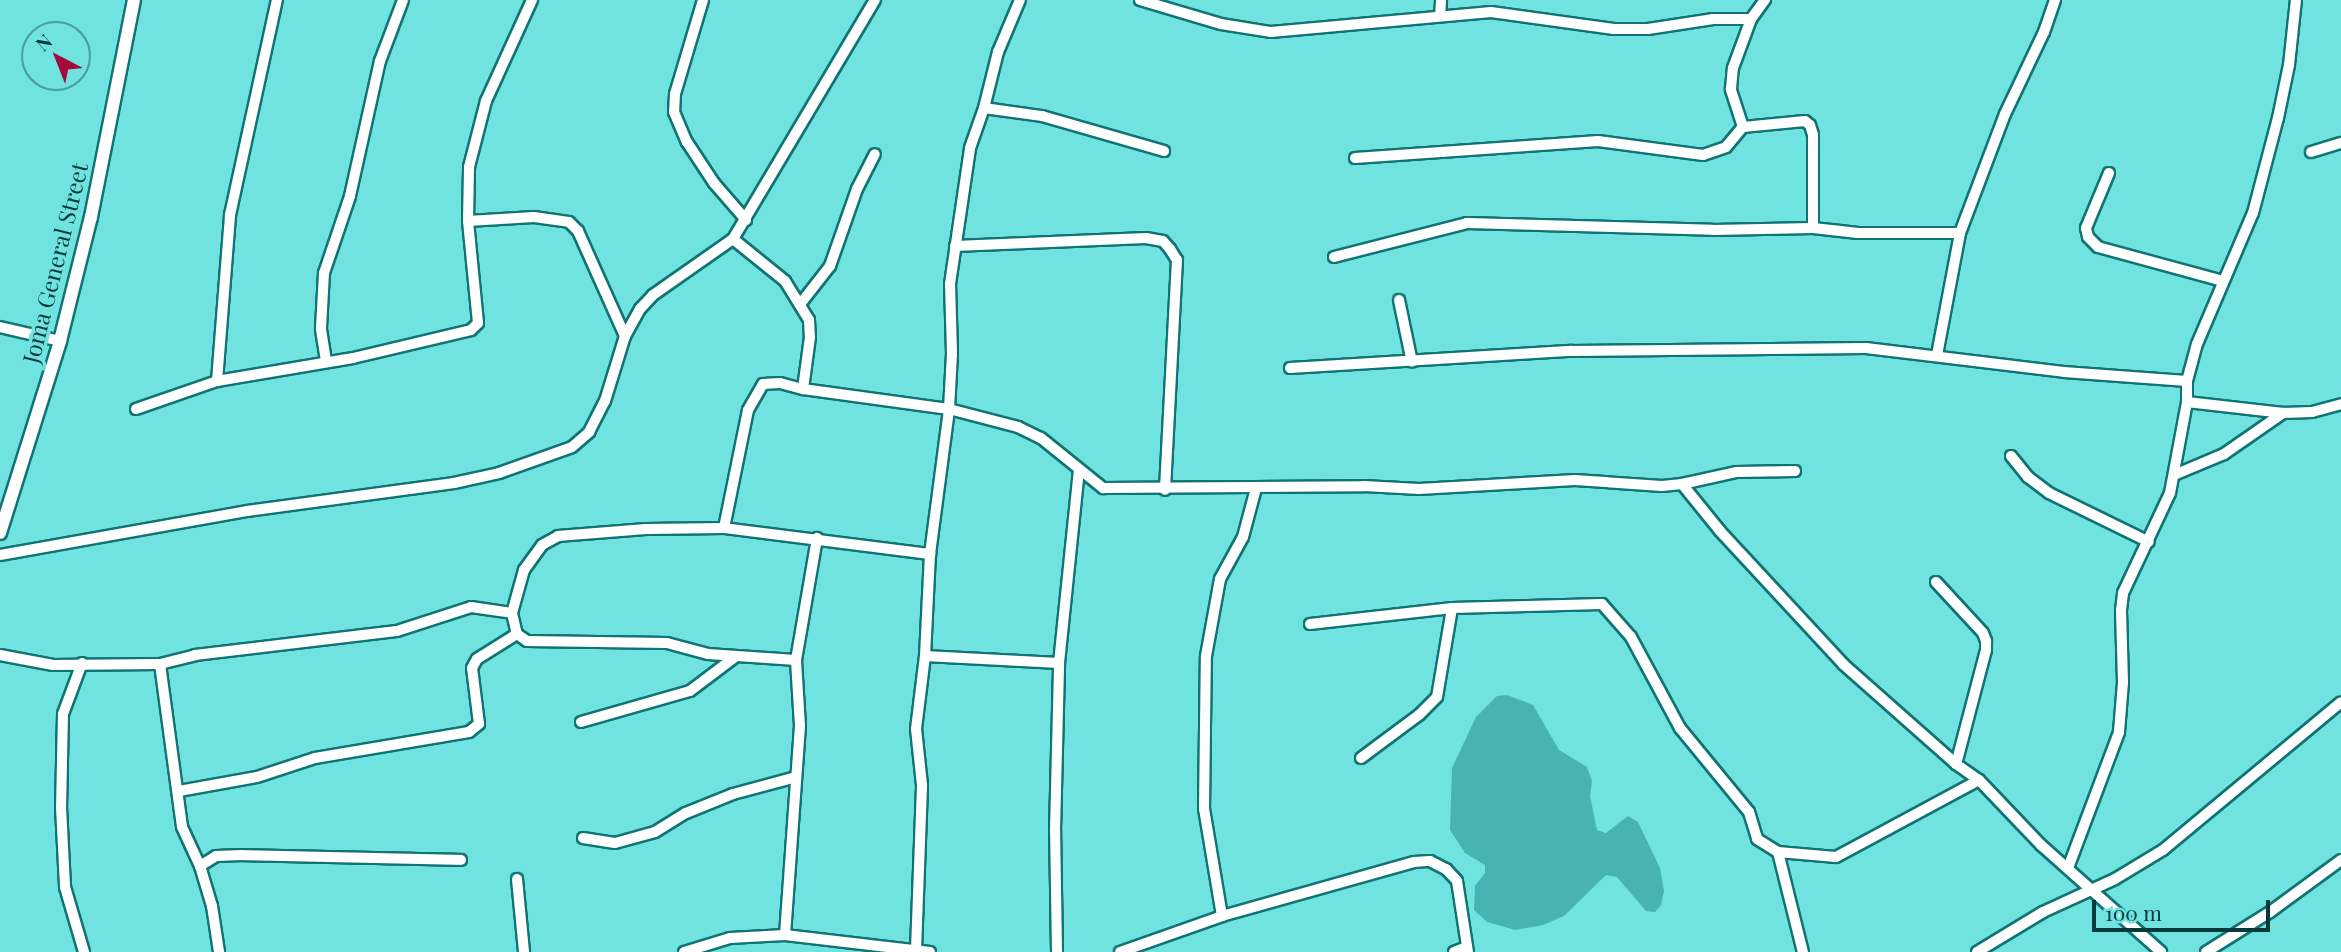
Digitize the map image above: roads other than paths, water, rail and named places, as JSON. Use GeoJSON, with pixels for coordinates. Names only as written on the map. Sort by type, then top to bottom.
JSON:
{"type":"FeatureCollection","features":[{"type":"Feature","properties":{"kind":"street","name":"Joma General Street"},"geometry":{"type":"LineString","coordinates":[[0,533],[60,341],[91,217],[134,0]]}},
{"type":"Feature","properties":{"kind":"street"},"geometry":{"type":"LineString","coordinates":[[217,381],[230,215],[277,0]]}},
{"type":"Feature","properties":{"kind":"street"},"geometry":{"type":"LineString","coordinates":[[326,361],[321,328],[324,273],[350,196],[380,61],[403,0]]}},
{"type":"Feature","properties":{"kind":"street"},"geometry":{"type":"LineString","coordinates":[[136,409],[217,381],[471,330],[478,323],[468,221],[469,167],[486,101],[532,0]]}},
{"type":"Feature","properties":{"kind":"street"},"geometry":{"type":"LineString","coordinates":[[703,0],[675,94],[674,113],[687,142],[714,183],[746,220]]}},
{"type":"Feature","properties":{"kind":"street"},"geometry":{"type":"LineString","coordinates":[[0,555],[247,511],[454,483],[572,447],[589,432],[606,401],[625,336],[653,295],[733,239],[875,0]]}},
{"type":"Feature","properties":{"kind":"street"},"geometry":{"type":"LineString","coordinates":[[916,950],[922,785],[916,729],[925,656],[930,554],[949,409],[952,354],[950,284],[970,148],[984,108],[998,52],[1020,0]]}},
{"type":"Feature","properties":{"kind":"street"},"geometry":{"type":"LineString","coordinates":[[1140,0],[1221,24],[1271,32],[1491,12],[1614,29],[1648,29],[1713,19],[1751,19]]}},
{"type":"Feature","properties":{"kind":"street"},"geometry":{"type":"LineString","coordinates":[[1440,16],[1441,0]]}},
{"type":"Feature","properties":{"kind":"street"},"geometry":{"type":"LineString","coordinates":[[1742,127],[1731,89],[1733,68],[1751,19],[1765,0]]}},
{"type":"Feature","properties":{"kind":"street"},"geometry":{"type":"LineString","coordinates":[[1937,355],[1960,233],[2005,114],[2044,32],[2054,0]]}},
{"type":"Feature","properties":{"kind":"street"},"geometry":{"type":"LineString","coordinates":[[2068,868],[2119,732],[2123,682],[2122,602],[2139,556],[2149,542],[2170,493],[2187,402],[2187,381],[2197,344],[2253,213],[2289,65],[2296,0]]}},
{"type":"Feature","properties":{"kind":"street"},"geometry":{"type":"LineString","coordinates":[[984,108],[1042,116],[1164,150]]}},
{"type":"Feature","properties":{"kind":"street"},"geometry":{"type":"LineString","coordinates":[[1354,158],[1598,141],[1703,155],[1726,147],[1742,127],[1805,121],[1810,125],[1813,135],[1813,228]]}},
{"type":"Feature","properties":{"kind":"street"},"geometry":{"type":"LineString","coordinates":[[2311,152],[2341,143]]}},
{"type":"Feature","properties":{"kind":"street"},"geometry":{"type":"LineString","coordinates":[[801,303],[830,267],[857,189],[875,154]]}},
{"type":"Feature","properties":{"kind":"street"},"geometry":{"type":"LineString","coordinates":[[2109,173],[2086,228],[2088,237],[2098,247],[2223,281]]}},
{"type":"Feature","properties":{"kind":"street"},"geometry":{"type":"LineString","coordinates":[[468,221],[534,216],[569,222],[578,231],[625,336]]}},
{"type":"Feature","properties":{"kind":"street"},"geometry":{"type":"LineString","coordinates":[[1334,257],[1467,223],[1960,233]]}},
{"type":"Feature","properties":{"kind":"street"},"geometry":{"type":"LineString","coordinates":[[733,239],[785,281],[809,320],[810,337],[803,389]]}},
{"type":"Feature","properties":{"kind":"street"},"geometry":{"type":"LineString","coordinates":[[955,246],[1146,239],[1163,241],[1170,249],[1177,260],[1165,490]]}},
{"type":"Feature","properties":{"kind":"street"},"geometry":{"type":"LineString","coordinates":[[1399,300],[1412,362]]}},
{"type":"Feature","properties":{"kind":"street"},"geometry":{"type":"LineString","coordinates":[[0,327],[60,341]]}},
{"type":"Feature","properties":{"kind":"street"},"geometry":{"type":"LineString","coordinates":[[1290,368],[1599,350],[1866,348],[2064,372],[2187,381]]}},
{"type":"Feature","properties":{"kind":"street"},"geometry":{"type":"LineString","coordinates":[[724,528],[748,410],[763,384],[780,383],[803,389],[949,409],[1018,427],[1041,438],[1103,488],[1165,490],[1364,486],[1419,489],[1575,480],[1662,486],[1736,472],[1795,471]]}},
{"type":"Feature","properties":{"kind":"street"},"geometry":{"type":"LineString","coordinates":[[2187,402],[2283,413],[2312,412],[2341,404]]}},
{"type":"Feature","properties":{"kind":"street"},"geometry":{"type":"LineString","coordinates":[[2174,475],[2224,454],[2283,413]]}},
{"type":"Feature","properties":{"kind":"street"},"geometry":{"type":"LineString","coordinates":[[2011,456],[2028,477],[2049,494],[2149,542]]}},
{"type":"Feature","properties":{"kind":"street"},"geometry":{"type":"LineString","coordinates":[[1057,952],[1055,831],[1059,663],[1079,471]]}},
{"type":"Feature","properties":{"kind":"street"},"geometry":{"type":"LineString","coordinates":[[1682,484],[1720,531],[1843,664],[1956,764],[1979,780],[2041,845],[2093,888],[2161,952]]}},
{"type":"Feature","properties":{"kind":"street"},"geometry":{"type":"LineString","coordinates":[[1222,916],[1204,809],[1206,656],[1220,579],[1243,537],[1256,488]]}},
{"type":"Feature","properties":{"kind":"street"},"geometry":{"type":"LineString","coordinates":[[796,660],[708,654],[667,643],[527,640],[517,634],[512,613],[524,570],[550,540],[646,529],[724,528],[930,554]]}},
{"type":"Feature","properties":{"kind":"street"},"geometry":{"type":"LineString","coordinates":[[785,935],[800,726],[796,660],[817,538]]}},
{"type":"Feature","properties":{"kind":"street"},"geometry":{"type":"LineString","coordinates":[[1936,582],[1983,632],[1986,641],[1986,650],[1956,764]]}},
{"type":"Feature","properties":{"kind":"street"},"geometry":{"type":"LineString","coordinates":[[1310,624],[1452,608],[1602,604],[1631,637],[1680,728],[1749,812],[1757,839],[1778,852],[1836,857],[1979,780]]}},
{"type":"Feature","properties":{"kind":"street"},"geometry":{"type":"LineString","coordinates":[[0,654],[53,664],[160,664],[195,655],[397,631],[471,607],[512,613]]}},
{"type":"Feature","properties":{"kind":"street"},"geometry":{"type":"LineString","coordinates":[[1361,758],[1419,715],[1437,697],[1452,608]]}},
{"type":"Feature","properties":{"kind":"street"},"geometry":{"type":"LineString","coordinates":[[179,791],[257,777],[315,758],[469,732],[479,724],[472,668],[477,659],[517,634]]}},
{"type":"Feature","properties":{"kind":"street"},"geometry":{"type":"LineString","coordinates":[[925,656],[1059,663]]}},
{"type":"Feature","properties":{"kind":"street"},"geometry":{"type":"LineString","coordinates":[[581,722],[690,691],[735,657]]}},
{"type":"Feature","properties":{"kind":"street"},"geometry":{"type":"LineString","coordinates":[[82,663],[63,715],[61,807],[65,887],[84,952]]}},
{"type":"Feature","properties":{"kind":"street"},"geometry":{"type":"LineString","coordinates":[[160,664],[182,827],[200,866],[212,906],[219,952]]}},
{"type":"Feature","properties":{"kind":"street"},"geometry":{"type":"LineString","coordinates":[[1978,952],[2043,912],[2163,850],[2341,702]]}},
{"type":"Feature","properties":{"kind":"street"},"geometry":{"type":"LineString","coordinates":[[583,838],[615,843],[655,832],[687,813],[733,794],[796,777]]}},
{"type":"Feature","properties":{"kind":"street"},"geometry":{"type":"LineString","coordinates":[[1778,852],[1803,952]]}},
{"type":"Feature","properties":{"kind":"street"},"geometry":{"type":"LineString","coordinates":[[200,866],[216,856],[242,855],[461,860]]}},
{"type":"Feature","properties":{"kind":"street"},"geometry":{"type":"LineString","coordinates":[[2206,952],[2270,912],[2341,860]]}},
{"type":"Feature","properties":{"kind":"street"},"geometry":{"type":"LineString","coordinates":[[1120,952],[1222,916],[1414,862],[1430,861],[1446,869],[1457,881],[1468,949],[1454,952]]}},
{"type":"Feature","properties":{"kind":"street"},"geometry":{"type":"LineString","coordinates":[[517,879],[524,952]]}},
{"type":"Feature","properties":{"kind":"street"},"geometry":{"type":"LineString","coordinates":[[684,952],[730,938],[785,935],[930,952]]}},
{"type":"Feature","properties":{"kind":"water"},"geometry":{"type":"Polygon","coordinates":[[[1507,695],[1533,705],[1559,750],[1587,767],[1592,781],[1590,796],[1597,830],[1606,833],[1628,816],[1638,822],[1660,868],[1664,891],[1661,905],[1655,912],[1646,911],[1617,877],[1606,875],[1564,916],[1543,925],[1515,930],[1487,922],[1474,910],[1475,886],[1485,873],[1485,865],[1465,853],[1450,830],[1452,768],[1476,717],[1497,696],[1507,695]]]}}]}
